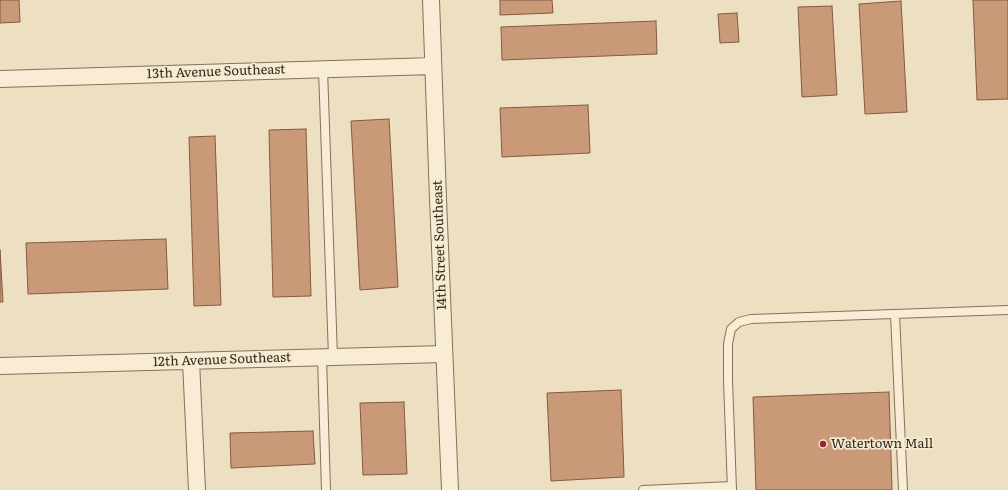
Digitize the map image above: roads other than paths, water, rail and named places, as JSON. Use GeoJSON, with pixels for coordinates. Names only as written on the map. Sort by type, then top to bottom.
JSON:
{"type":"FeatureCollection","features":[{"type":"Feature","properties":{"kind":"street","name":"14th Street Southeast"},"geometry":{"type":"LineString","coordinates":[[431,0],[450,490]]}},
{"type":"Feature","properties":{"kind":"street","name":"13th Avenue Southeast"},"geometry":{"type":"LineString","coordinates":[[0,79],[433,66]]}},
{"type":"Feature","properties":{"kind":"street","name":"12th Avenue Southeast"},"geometry":{"type":"LineString","coordinates":[[0,366],[444,354]]}},
{"type":"Feature","properties":{"kind":"street"},"geometry":{"type":"LineString","coordinates":[[191,361],[197,490]]}},
{"type":"Feature","properties":{"kind":"lane"},"geometry":{"type":"LineString","coordinates":[[323,69],[327,357],[326,490]]}},
{"type":"Feature","properties":{"kind":"lane"},"geometry":{"type":"LineString","coordinates":[[643,490],[732,488],[728,344],[732,329],[739,322],[751,319],[1008,310]]}},
{"type":"Feature","properties":{"kind":"lane"},"geometry":{"type":"LineString","coordinates":[[896,314],[903,490]]}},
{"type":"Feature","properties":{"kind":"place","name":"Watertown Mall"},"geometry":{"type":"Point","coordinates":[823,444]}}]}
